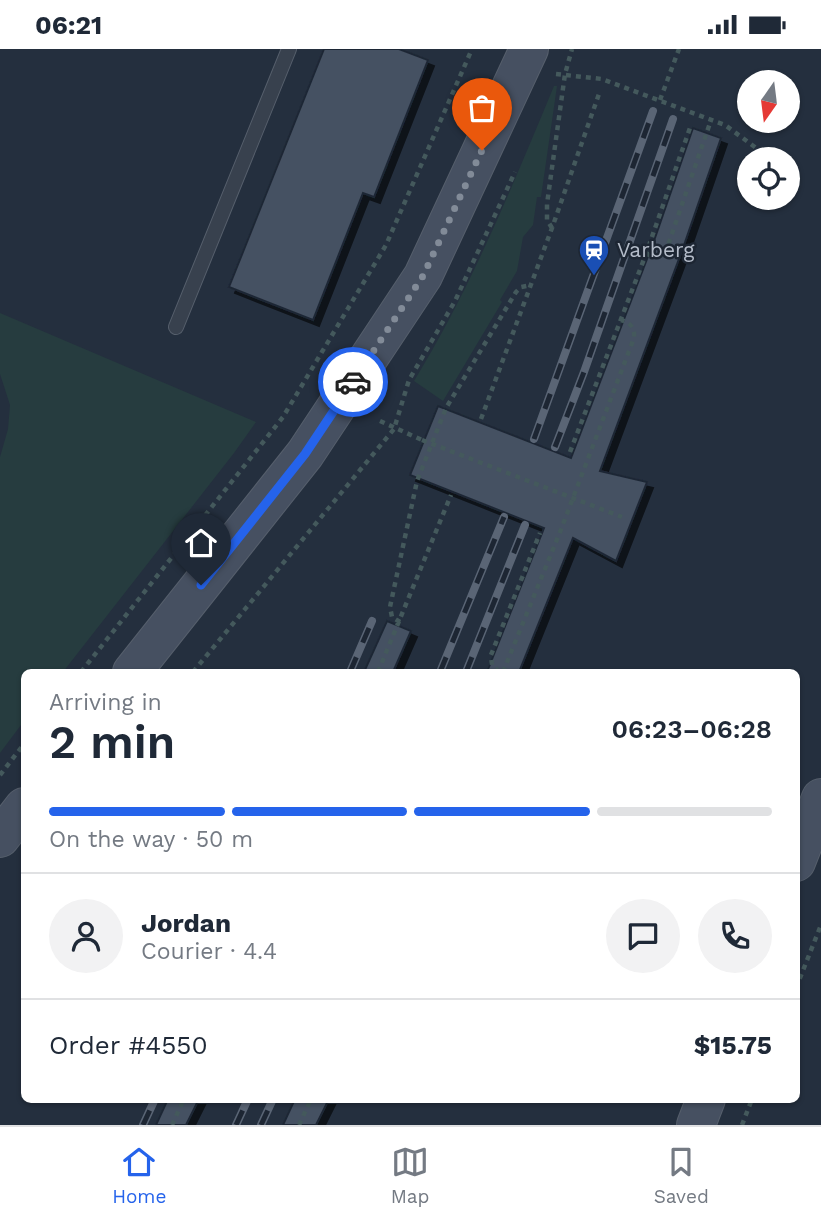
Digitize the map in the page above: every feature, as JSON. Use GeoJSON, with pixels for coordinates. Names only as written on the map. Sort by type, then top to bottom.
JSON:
{"type":"FeatureCollection","features":[{"type":"Feature","properties":{"kind":"street"},"geometry":{"type":"LineString","coordinates":[[134,669],[305,454],[423,276],[529,49]]}},
{"type":"Feature","properties":{"kind":"street"},"geometry":{"type":"LineString","coordinates":[[800,852],[821,799]]}},
{"type":"Feature","properties":{"kind":"street"},"geometry":{"type":"LineString","coordinates":[[0,838],[21,811]]}},
{"type":"Feature","properties":{"kind":"street"},"geometry":{"type":"LineString","coordinates":[[696,1125],[704,1103]]}},
{"type":"Feature","properties":{"kind":"lane"},"geometry":{"type":"LineString","coordinates":[[176,327],[289,49]]}},
{"type":"Feature","properties":{"kind":"path"},"geometry":{"type":"LineString","coordinates":[[83,669],[283,417],[386,245],[472,49]]}},
{"type":"Feature","properties":{"kind":"path"},"geometry":{"type":"LineString","coordinates":[[552,228],[547,220],[547,204],[565,74],[572,49]]}},
{"type":"Feature","properties":{"kind":"path"},"geometry":{"type":"LineString","coordinates":[[659,101],[679,49]]}},
{"type":"Feature","properties":{"kind":"path"},"geometry":{"type":"LineString","coordinates":[[565,74],[602,79],[712,120],[725,125],[755,147]]}},
{"type":"Feature","properties":{"kind":"path"},"geometry":{"type":"LineString","coordinates":[[481,419],[600,91]]}},
{"type":"Feature","properties":{"kind":"path"},"geometry":{"type":"LineString","coordinates":[[646,254],[657,257],[662,255],[668,244],[712,120]]}},
{"type":"Feature","properties":{"kind":"path"},"geometry":{"type":"LineString","coordinates":[[570,452],[646,254],[691,125]]}},
{"type":"Feature","properties":{"kind":"path"},"geometry":{"type":"LineString","coordinates":[[400,622],[392,617],[390,607],[417,481],[446,408],[521,287],[531,285]]}},
{"type":"Feature","properties":{"kind":"path"},"geometry":{"type":"LineString","coordinates":[[502,669],[573,498],[631,346],[635,331],[632,325],[621,320]]}},
{"type":"Feature","properties":{"kind":"path"},"geometry":{"type":"LineString","coordinates":[[380,421],[432,444],[622,517]]}},
{"type":"Feature","properties":{"kind":"path"},"geometry":{"type":"LineString","coordinates":[[379,669],[451,495]]}},
{"type":"Feature","properties":{"kind":"path"},"geometry":{"type":"LineString","coordinates":[[497,669],[492,665],[491,655],[540,533]]}},
{"type":"Feature","properties":{"kind":"path"},"geometry":{"type":"LineString","coordinates":[[0,775],[21,748]]}},
{"type":"Feature","properties":{"kind":"path"},"geometry":{"type":"LineString","coordinates":[[800,978],[821,925]]}},
{"type":"Feature","properties":{"kind":"path"},"geometry":{"type":"LineString","coordinates":[[172,1125],[182,1103]]}},
{"type":"Feature","properties":{"kind":"path"},"geometry":{"type":"LineString","coordinates":[[299,1125],[310,1103]]}},
{"type":"Feature","properties":{"kind":"path"},"geometry":{"type":"LineString","coordinates":[[742,1125],[750,1103]]}},
{"type":"Feature","properties":{"kind":"green space"},"geometry":{"type":"Polygon","coordinates":[[[554,86],[557,86],[541,197],[537,197],[533,225],[523,237],[517,271],[500,300],[502,302],[443,401],[414,381],[472,273],[554,86]]]}},
{"type":"Feature","properties":{"kind":"green space"},"geometry":{"type":"Polygon","coordinates":[[[0,313],[256,422],[65,669],[21,669],[21,725],[0,753],[0,457],[8,429],[10,405],[0,374],[0,313]]]}},
{"type":"Feature","properties":{"kind":"building"},"geometry":{"type":"Polygon","coordinates":[[[324,49],[399,49],[428,60],[374,197],[363,193],[313,320],[229,287],[324,49]]]}},
{"type":"Feature","properties":{"kind":"building"},"geometry":{"type":"Polygon","coordinates":[[[693,128],[721,138],[600,471],[647,482],[616,561],[573,538],[520,669],[488,669],[544,528],[410,475],[438,406],[571,458],[655,238],[693,128]]]}},
{"type":"Feature","properties":{"kind":"building"},"geometry":{"type":"Polygon","coordinates":[[[387,621],[411,631],[394,669],[365,669],[387,621]]]}},
{"type":"Feature","properties":{"kind":"building"},"geometry":{"type":"Polygon","coordinates":[[[166,1103],[197,1103],[186,1125],[156,1125],[166,1103]]]}},
{"type":"Feature","properties":{"kind":"building"},"geometry":{"type":"Polygon","coordinates":[[[293,1103],[327,1103],[316,1125],[283,1125],[293,1103]]]}},
{"type":"Feature","properties":{"kind":"railway"},"geometry":{"type":"LineString","coordinates":[[534,439],[653,111]]}},
{"type":"Feature","properties":{"kind":"railway"},"geometry":{"type":"LineString","coordinates":[[555,447],[673,119]]}},
{"type":"Feature","properties":{"kind":"railway"},"geometry":{"type":"LineString","coordinates":[[441,669],[504,517]]}},
{"type":"Feature","properties":{"kind":"railway"},"geometry":{"type":"LineString","coordinates":[[467,669],[525,525]]}},
{"type":"Feature","properties":{"kind":"railway"},"geometry":{"type":"LineString","coordinates":[[351,669],[372,621]]}},
{"type":"Feature","properties":{"kind":"railway"},"geometry":{"type":"LineString","coordinates":[[143,1125],[153,1103]]}},
{"type":"Feature","properties":{"kind":"railway"},"geometry":{"type":"LineString","coordinates":[[236,1125],[246,1103]]}},
{"type":"Feature","properties":{"kind":"railway"},"geometry":{"type":"LineString","coordinates":[[261,1125],[271,1103]]}},
{"type":"Feature","properties":{"kind":"way so far"},"geometry":{"type":"LineString","coordinates":[[353,382],[423,276],[482,150]]}},
{"type":"Feature","properties":{"kind":"place","name":"Varberg"},"geometry":{"type":"Point","coordinates":[594,277]}},
{"type":"Feature","properties":{"kind":"route"},"geometry":{"type":"LineString","coordinates":[[201,585],[305,454],[353,382]]}}]}
